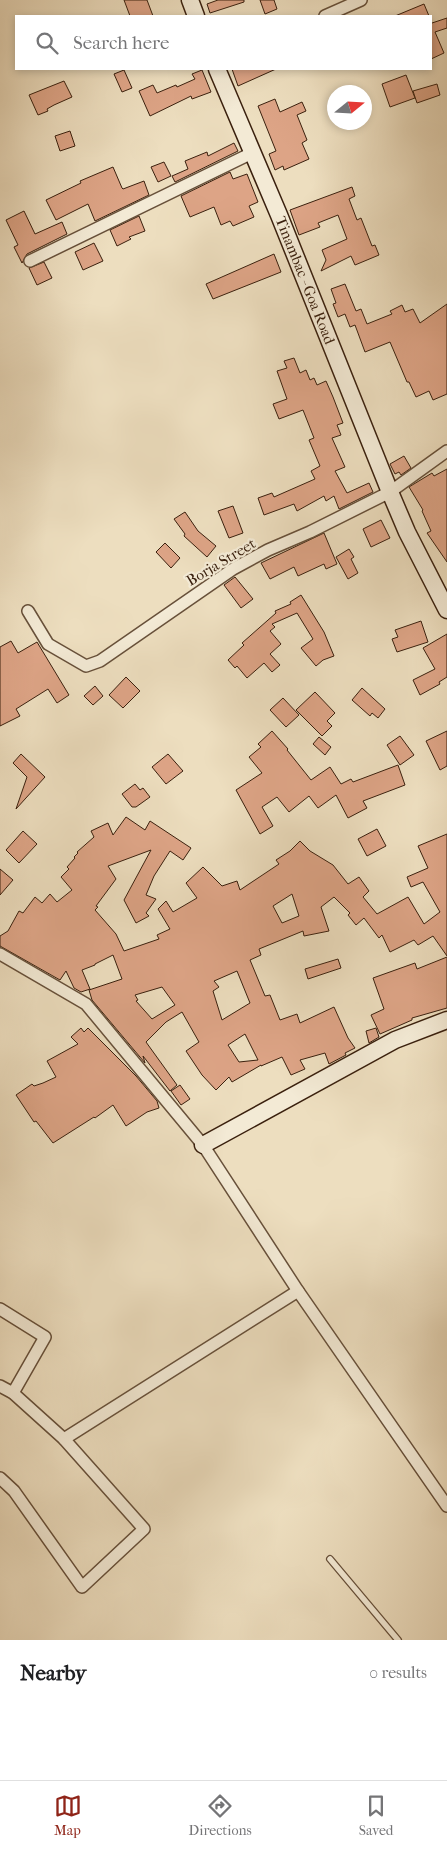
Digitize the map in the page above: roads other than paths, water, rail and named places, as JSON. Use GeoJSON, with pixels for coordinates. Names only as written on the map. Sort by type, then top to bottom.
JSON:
{"type":"FeatureCollection","features":[{"type":"Feature","properties":{"kind":"main road"},"geometry":{"type":"LineString","coordinates":[[190,0],[196,15]]}},
{"type":"Feature","properties":{"kind":"main road","name":"Tinambac - Goa Road"},"geometry":{"type":"LineString","coordinates":[[217,70],[279,215],[407,532],[447,610]]}},
{"type":"Feature","properties":{"kind":"main road"},"geometry":{"type":"LineString","coordinates":[[203,1145],[396,1040],[447,1020]]}},
{"type":"Feature","properties":{"kind":"street"},"geometry":{"type":"LineString","coordinates":[[327,15],[361,0]]}},
{"type":"Feature","properties":{"kind":"street"},"geometry":{"type":"LineString","coordinates":[[30,261],[252,153]]}},
{"type":"Feature","properties":{"kind":"street","name":"Borja Street"},"geometry":{"type":"LineString","coordinates":[[28,611],[48,644],[86,666],[100,661],[233,569],[268,550],[310,532],[390,492],[447,451]]}},
{"type":"Feature","properties":{"kind":"street"},"geometry":{"type":"LineString","coordinates":[[0,954],[86,1004],[203,1145],[298,1291],[447,1506]]}},
{"type":"Feature","properties":{"kind":"street"},"geometry":{"type":"LineString","coordinates":[[64,1439],[298,1291]]}},
{"type":"Feature","properties":{"kind":"street"},"geometry":{"type":"LineString","coordinates":[[0,1309],[44,1337],[13,1394]]}},
{"type":"Feature","properties":{"kind":"street"},"geometry":{"type":"LineString","coordinates":[[0,1386],[13,1394],[64,1439],[144,1530],[82,1587],[14,1491],[0,1478]]}},
{"type":"Feature","properties":{"kind":"lane"},"geometry":{"type":"LineString","coordinates":[[330,1559],[398,1640]]}}]}
